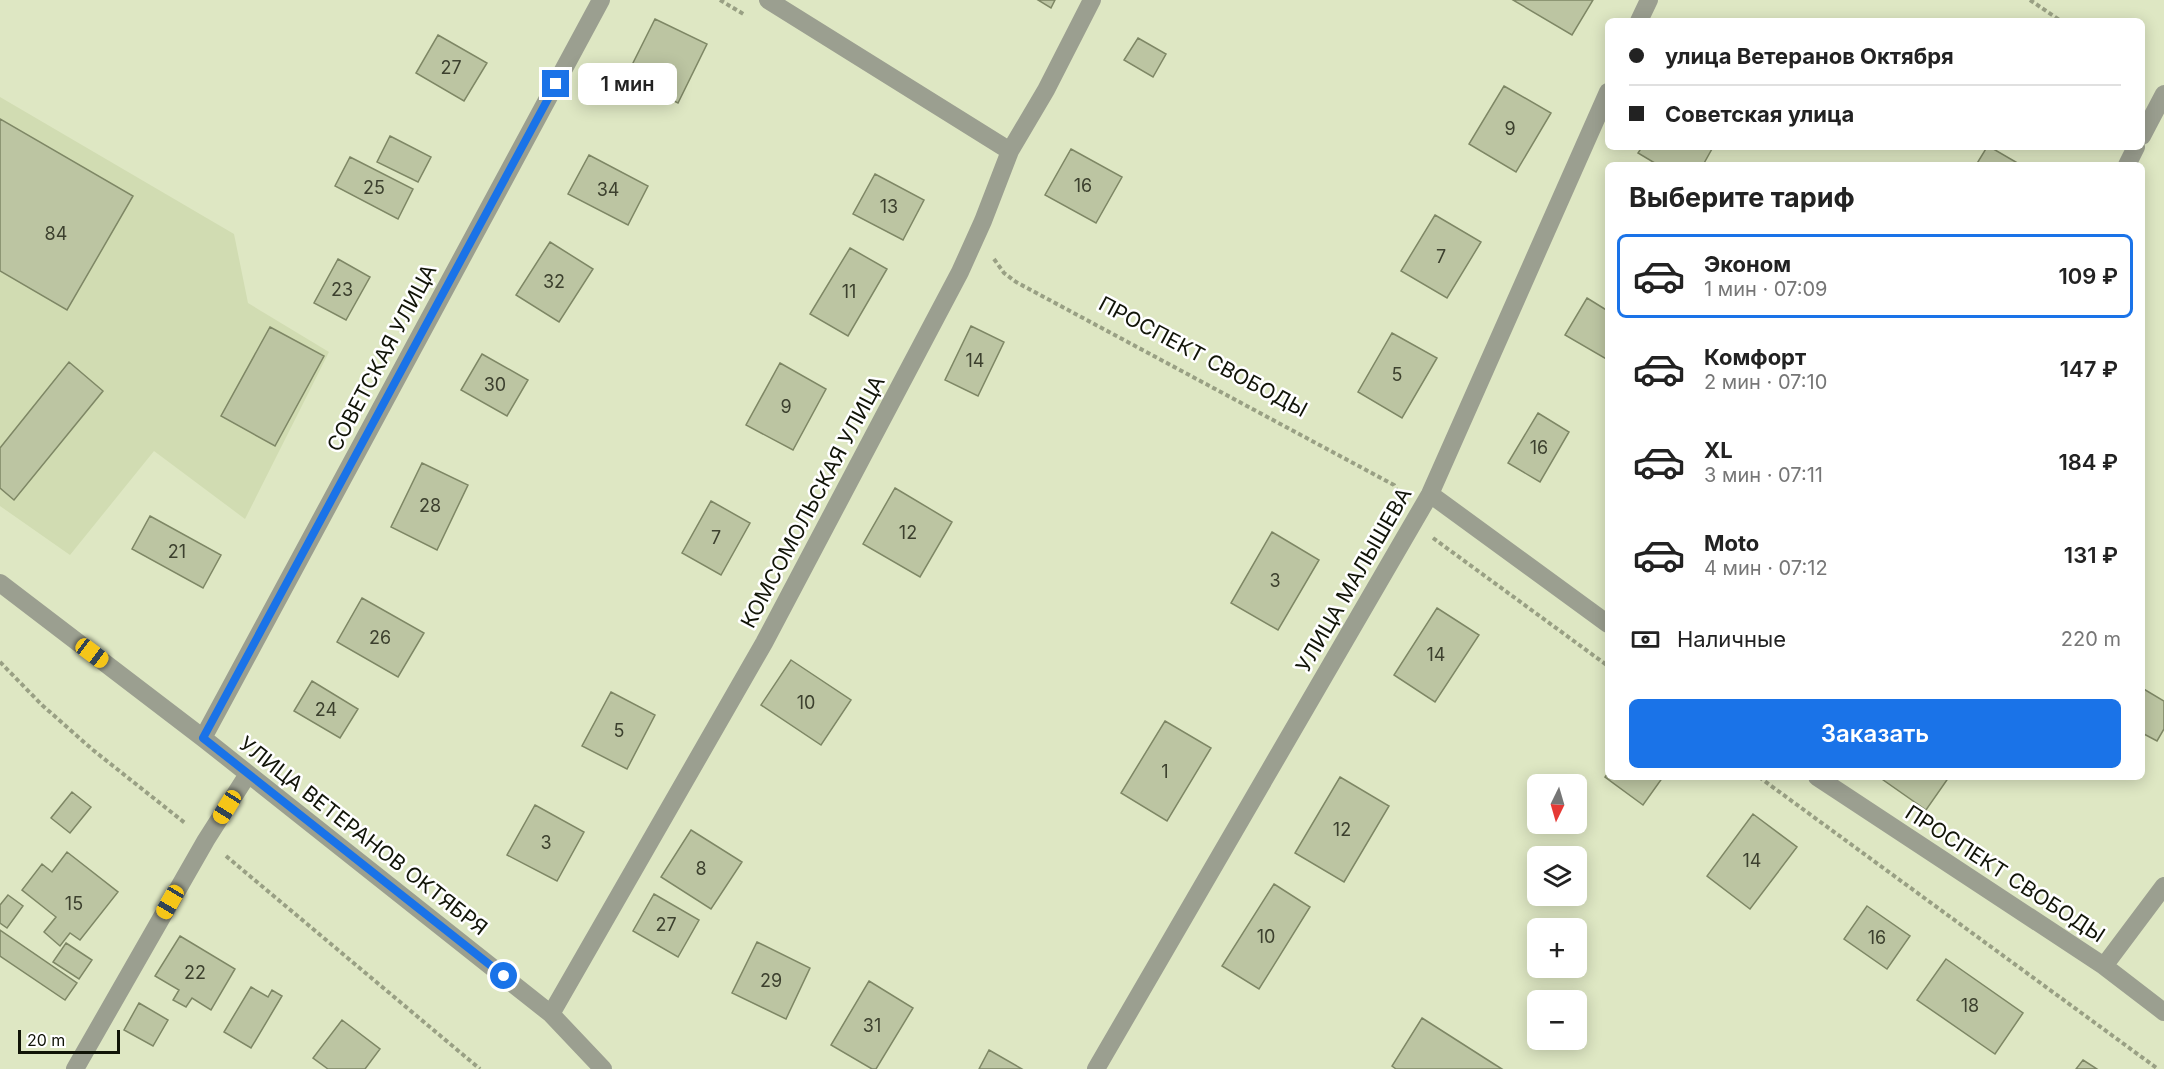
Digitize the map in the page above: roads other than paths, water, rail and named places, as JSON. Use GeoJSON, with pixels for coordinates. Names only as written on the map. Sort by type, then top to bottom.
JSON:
{"type":"FeatureCollection","features":[{"type":"Feature","properties":{"kind":"street","name":"СОВЕТСКАЯ УЛИЦА"},"geometry":{"type":"LineString","coordinates":[[203,738],[601,0]]}},
{"type":"Feature","properties":{"kind":"street"},"geometry":{"type":"LineString","coordinates":[[768,0],[1010,151]]}},
{"type":"Feature","properties":{"kind":"street","name":"КОМСОМОЛЬСКАЯ УЛИЦА"},"geometry":{"type":"LineString","coordinates":[[551,1014],[764,643],[960,272],[1010,151],[1046,90],[1092,0]]}},
{"type":"Feature","properties":{"kind":"street"},"geometry":{"type":"LineString","coordinates":[[1640,18],[1649,0]]}},
{"type":"Feature","properties":{"kind":"street"},"geometry":{"type":"LineString","coordinates":[[2145,130],[2164,94]]}},
{"type":"Feature","properties":{"kind":"street","name":"УЛИЦА МАЛЫШЕВА"},"geometry":{"type":"LineString","coordinates":[[1096,1069],[1415,523],[1430,494],[1605,99]]}},
{"type":"Feature","properties":{"kind":"street"},"geometry":{"type":"LineString","coordinates":[[1430,494],[1605,622]]}},
{"type":"Feature","properties":{"kind":"street","name":"УЛИЦА ВЕТЕРАНОВ ОКТЯБРЯ"},"geometry":{"type":"LineString","coordinates":[[0,583],[203,738],[551,1014],[603,1069]]}},
{"type":"Feature","properties":{"kind":"street"},"geometry":{"type":"LineString","coordinates":[[75,1069],[206,840],[248,774]]}},
{"type":"Feature","properties":{"kind":"street","name":"ПРОСПЕКТ СВОБОДЫ"},"geometry":{"type":"LineString","coordinates":[[1822,780],[2104,966],[2164,1012]]}},
{"type":"Feature","properties":{"kind":"street"},"geometry":{"type":"LineString","coordinates":[[2104,966],[2164,886]]}}]}
